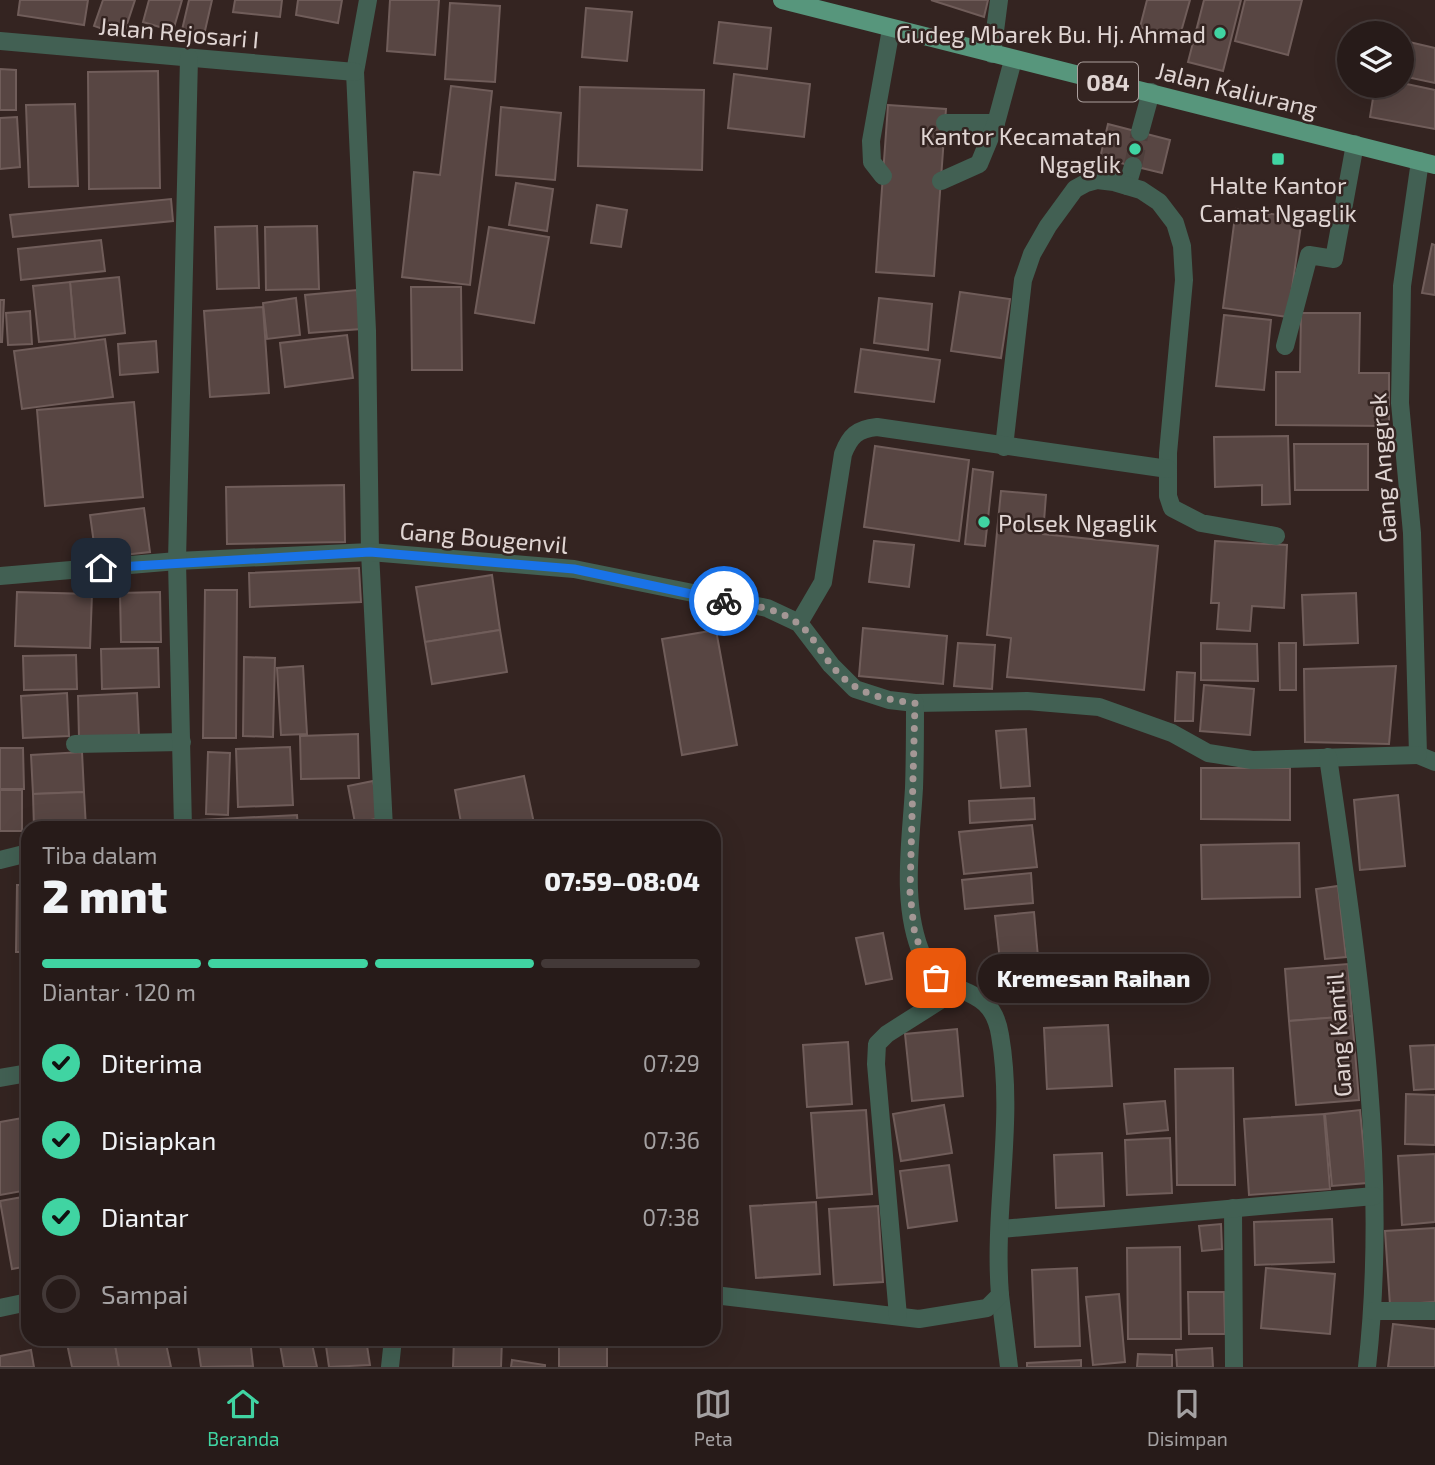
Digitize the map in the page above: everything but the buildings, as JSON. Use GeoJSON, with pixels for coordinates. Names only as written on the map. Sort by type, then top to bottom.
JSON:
{"type":"FeatureCollection","features":[{"type":"Feature","properties":{"kind":"main road","name":"Jalan Kaliurang"},"geometry":{"type":"LineString","coordinates":[[782,0],[1428,163]]}},
{"type":"Feature","properties":{"kind":"street"},"geometry":{"type":"LineString","coordinates":[[368,0],[355,72],[367,331],[370,552],[384,821]]}},
{"type":"Feature","properties":{"kind":"street"},"geometry":{"type":"LineString","coordinates":[[992,54],[999,0]]}},
{"type":"Feature","properties":{"kind":"street"},"geometry":{"type":"LineString","coordinates":[[883,176],[870,154],[881,116],[891,29]]}},
{"type":"Feature","properties":{"kind":"street","name":"Jalan Rejosari I"},"geometry":{"type":"LineString","coordinates":[[0,41],[355,72]]}},
{"type":"Feature","properties":{"kind":"street"},"geometry":{"type":"LineString","coordinates":[[183,821],[177,561],[189,58]]}},
{"type":"Feature","properties":{"kind":"street"},"geometry":{"type":"LineString","coordinates":[[941,181],[979,163],[996,122],[1013,60]]}},
{"type":"Feature","properties":{"kind":"street"},"geometry":{"type":"LineString","coordinates":[[1140,132],[1150,92]]}},
{"type":"Feature","properties":{"kind":"street"},"geometry":{"type":"LineString","coordinates":[[945,123],[996,122]]}},
{"type":"Feature","properties":{"kind":"street"},"geometry":{"type":"LineString","coordinates":[[1285,346],[1309,255],[1334,259],[1355,144]]}},
{"type":"Feature","properties":{"kind":"street","name":"Gang Anggrek"},"geometry":{"type":"LineString","coordinates":[[1418,755],[1412,533],[1400,403],[1402,286],[1428,163]]}},
{"type":"Feature","properties":{"kind":"street"},"geometry":{"type":"LineString","coordinates":[[1127,186],[1133,166]]}},
{"type":"Feature","properties":{"kind":"street"},"geometry":{"type":"LineString","coordinates":[[1004,447],[1023,280],[1032,254],[1074,189],[1097,180],[1142,190],[1159,202],[1175,223],[1182,246],[1184,280],[1171,394],[1168,469],[1168,496],[1172,508],[1181,515],[1220,527],[1276,536]]}},
{"type":"Feature","properties":{"kind":"street"},"geometry":{"type":"LineString","coordinates":[[799,623],[823,582],[843,454],[851,436],[865,428],[877,427],[1168,469]]}},
{"type":"Feature","properties":{"kind":"street","name":"Gang Bougenvil"},"geometry":{"type":"LineString","coordinates":[[0,576],[177,561],[370,552],[574,569],[766,608],[799,623],[831,665],[855,690],[889,700],[915,703],[1027,701],[1099,707],[1172,733],[1208,753],[1252,760],[1418,755]]}},
{"type":"Feature","properties":{"kind":"street"},"geometry":{"type":"LineString","coordinates":[[915,703],[909,873],[914,929],[923,958],[936,978],[952,987],[976,994],[988,1003],[1000,1032],[1007,1103],[1000,1295],[1009,1367]]}},
{"type":"Feature","properties":{"kind":"street"},"geometry":{"type":"LineString","coordinates":[[75,744],[181,742]]}},
{"type":"Feature","properties":{"kind":"street"},"geometry":{"type":"LineString","coordinates":[[1418,755],[1435,762]]}},
{"type":"Feature","properties":{"kind":"street","name":"Gang Kantil"},"geometry":{"type":"LineString","coordinates":[[1328,757],[1361,988],[1374,1196],[1373,1311],[1367,1367]]}},
{"type":"Feature","properties":{"kind":"street"},"geometry":{"type":"LineString","coordinates":[[0,860],[21,855]]}},
{"type":"Feature","properties":{"kind":"street"},"geometry":{"type":"LineString","coordinates":[[898,1316],[876,1063],[877,1044],[887,1034],[939,1001],[952,987]]}},
{"type":"Feature","properties":{"kind":"street"},"geometry":{"type":"LineString","coordinates":[[0,1078],[21,1074]]}},
{"type":"Feature","properties":{"kind":"street"},"geometry":{"type":"LineString","coordinates":[[1001,1228],[1374,1196]]}},
{"type":"Feature","properties":{"kind":"street"},"geometry":{"type":"LineString","coordinates":[[1233,1208],[1234,1366]]}},
{"type":"Feature","properties":{"kind":"street"},"geometry":{"type":"LineString","coordinates":[[721,1297],[919,1319],[960,1315],[987,1308],[1000,1295]]}},
{"type":"Feature","properties":{"kind":"street"},"geometry":{"type":"LineString","coordinates":[[0,1308],[21,1304]]}},
{"type":"Feature","properties":{"kind":"street"},"geometry":{"type":"LineString","coordinates":[[1373,1311],[1435,1311]]}},
{"type":"Feature","properties":{"kind":"street"},"geometry":{"type":"LineString","coordinates":[[390,1367],[392,1346]]}},
{"type":"Feature","properties":{"kind":"tunnel"},"geometry":{"type":"LineString","coordinates":[[1133,166],[1140,132]]}},
{"type":"Feature","properties":{"kind":"way so far"},"geometry":{"type":"LineString","coordinates":[[724,601],[766,608],[799,623],[831,665],[855,690],[889,700],[915,703],[910,892],[914,929],[923,958],[936,978]]}},
{"type":"Feature","properties":{"kind":"place","name":"Gudeg Mbarek Bu. Hj. Ahmad"},"geometry":{"type":"Point","coordinates":[1220,33]}},
{"type":"Feature","properties":{"kind":"place","name":"Kantor Kecamatan Ngaglik"},"geometry":{"type":"Point","coordinates":[1135,149]}},
{"type":"Feature","properties":{"kind":"place","name":"Halte Kantor Camat Ngaglik"},"geometry":{"type":"Point","coordinates":[1278,159]}},
{"type":"Feature","properties":{"kind":"place","name":"Polsek Ngaglik"},"geometry":{"type":"Point","coordinates":[984,522]}},
{"type":"Feature","properties":{"kind":"place","name":"Kremesan Raihan"},"geometry":{"type":"Point","coordinates":[936,978]}},
{"type":"Feature","properties":{"kind":"route"},"geometry":{"type":"LineString","coordinates":[[101,568],[177,561],[370,552],[574,569],[724,601]]}}]}
